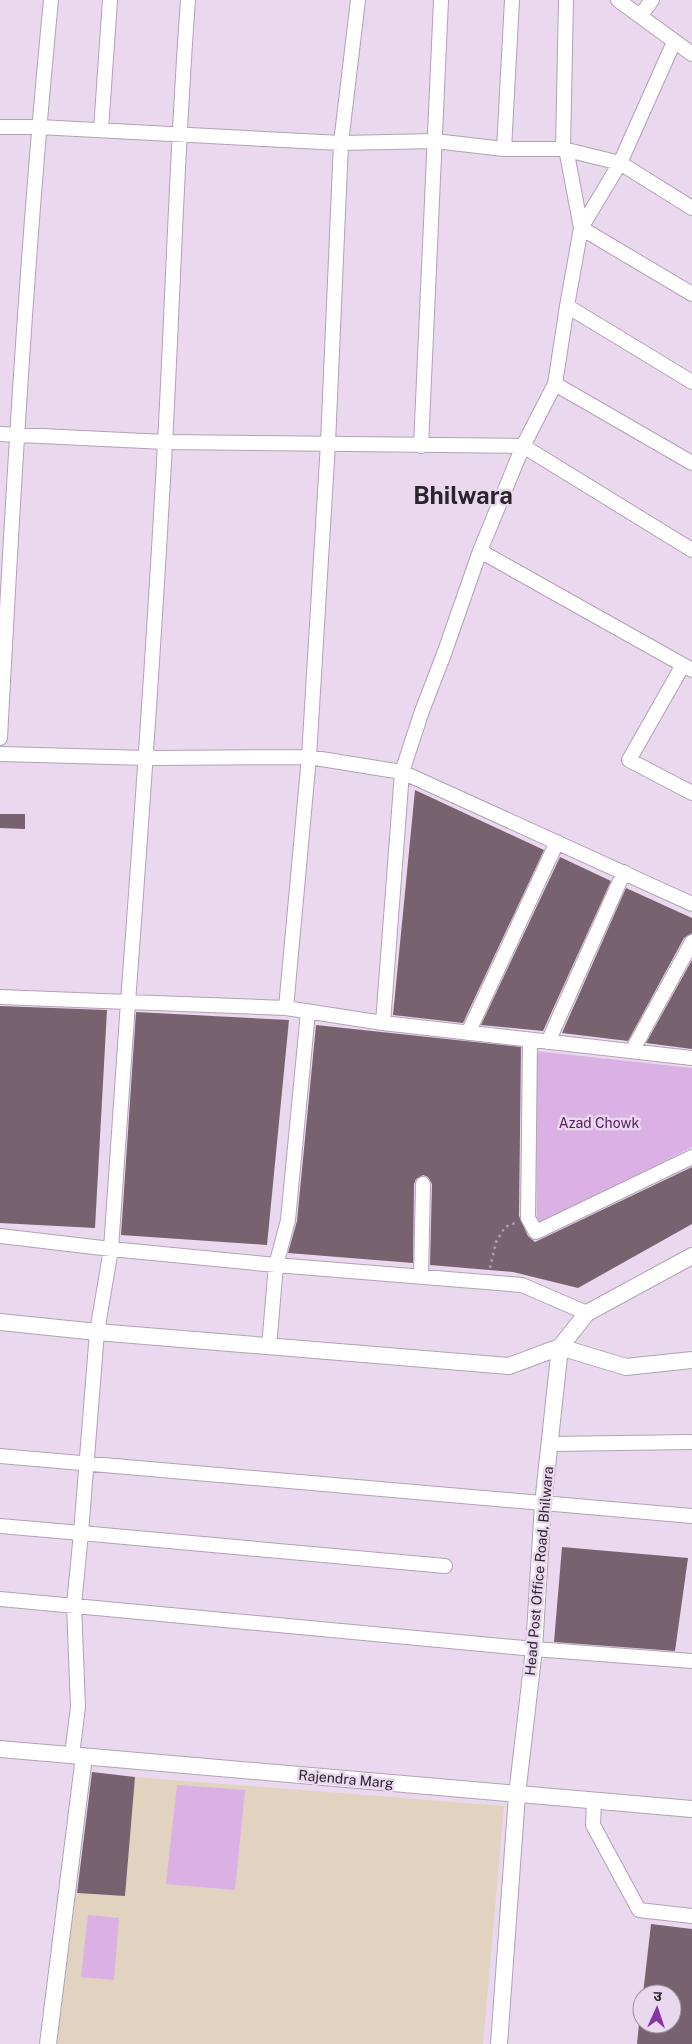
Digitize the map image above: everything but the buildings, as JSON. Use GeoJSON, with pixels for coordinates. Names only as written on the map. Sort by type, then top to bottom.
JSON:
{"type":"FeatureCollection","features":[{"type":"Feature","properties":{"kind":"street"},"geometry":{"type":"LineString","coordinates":[[0,738],[16,434],[38,127],[51,0]]}},
{"type":"Feature","properties":{"kind":"street"},"geometry":{"type":"LineString","coordinates":[[101,130],[110,0]]}},
{"type":"Feature","properties":{"kind":"street"},"geometry":{"type":"LineString","coordinates":[[48,2044],[78,1756],[74,1605],[97,1332],[111,1249],[147,758],[165,442],[178,134],[188,0]]}},
{"type":"Feature","properties":{"kind":"street"},"geometry":{"type":"LineString","coordinates":[[286,1008],[309,757],[328,443],[341,143],[358,0]]}},
{"type":"Feature","properties":{"kind":"street"},"geometry":{"type":"LineString","coordinates":[[421,446],[441,0]]}},
{"type":"Feature","properties":{"kind":"street"},"geometry":{"type":"LineString","coordinates":[[504,149],[512,0]]}},
{"type":"Feature","properties":{"kind":"street"},"geometry":{"type":"LineString","coordinates":[[383,1023],[402,772],[480,551],[523,446],[555,384],[580,228],[567,154],[563,149],[566,0]]}},
{"type":"Feature","properties":{"kind":"street"},"geometry":{"type":"LineString","coordinates":[[618,0],[692,54]]}},
{"type":"Feature","properties":{"kind":"street"},"geometry":{"type":"LineString","coordinates":[[640,16],[652,0]]}},
{"type":"Feature","properties":{"kind":"street"},"geometry":{"type":"LineString","coordinates":[[580,228],[620,163],[674,42]]}},
{"type":"Feature","properties":{"kind":"street"},"geometry":{"type":"LineString","coordinates":[[0,127],[38,127],[341,143],[436,141],[504,149],[563,149],[620,163],[692,208]]}},
{"type":"Feature","properties":{"kind":"street"},"geometry":{"type":"LineString","coordinates":[[580,228],[692,294]]}},
{"type":"Feature","properties":{"kind":"street"},"geometry":{"type":"LineString","coordinates":[[567,306],[692,382]]}},
{"type":"Feature","properties":{"kind":"street"},"geometry":{"type":"LineString","coordinates":[[555,384],[692,463]]}},
{"type":"Feature","properties":{"kind":"street"},"geometry":{"type":"LineString","coordinates":[[0,434],[165,442],[523,446],[692,550]]}},
{"type":"Feature","properties":{"kind":"street"},"geometry":{"type":"LineString","coordinates":[[480,551],[687,667],[629,760],[692,793]]}},
{"type":"Feature","properties":{"kind":"street"},"geometry":{"type":"LineString","coordinates":[[0,754],[147,758],[309,757],[402,772],[692,904]]}},
{"type":"Feature","properties":{"kind":"street"},"geometry":{"type":"LineString","coordinates":[[468,1033],[557,842]]}},
{"type":"Feature","properties":{"kind":"street"},"geometry":{"type":"LineString","coordinates":[[548,1042],[624,872]]}},
{"type":"Feature","properties":{"kind":"street"},"geometry":{"type":"LineString","coordinates":[[632,1051],[692,942]]}},
{"type":"Feature","properties":{"kind":"street"},"geometry":{"type":"LineString","coordinates":[[0,996],[286,1008],[383,1023],[692,1058]]}},
{"type":"Feature","properties":{"kind":"street"},"geometry":{"type":"LineString","coordinates":[[269,1347],[276,1265],[288,1220],[308,1012]]}},
{"type":"Feature","properties":{"kind":"street"},"geometry":{"type":"LineString","coordinates":[[530,1040],[528,1218],[536,1232],[692,1156]]}},
{"type":"Feature","properties":{"kind":"street"},"geometry":{"type":"LineString","coordinates":[[421,1277],[423,1184]]}},
{"type":"Feature","properties":{"kind":"street"},"geometry":{"type":"LineString","coordinates":[[0,1236],[276,1265],[522,1285],[587,1313]]}},
{"type":"Feature","properties":{"kind":"street"},"geometry":{"type":"LineString","coordinates":[[0,1322],[269,1347],[509,1366],[560,1347],[587,1313],[692,1256]]}},
{"type":"Feature","properties":{"kind":"street"},"geometry":{"type":"LineString","coordinates":[[560,1347],[626,1367],[692,1360]]}},
{"type":"Feature","properties":{"kind":"street","name":"Head Post Office Road, Bhilwara"},"geometry":{"type":"LineString","coordinates":[[498,2044],[517,1795],[534,1649],[543,1504],[560,1347]]}},
{"type":"Feature","properties":{"kind":"street"},"geometry":{"type":"LineString","coordinates":[[550,1444],[692,1442]]}},
{"type":"Feature","properties":{"kind":"street"},"geometry":{"type":"LineString","coordinates":[[0,1456],[692,1516]]}},
{"type":"Feature","properties":{"kind":"street"},"geometry":{"type":"LineString","coordinates":[[0,1526],[445,1566]]}},
{"type":"Feature","properties":{"kind":"street"},"geometry":{"type":"LineString","coordinates":[[0,1599],[534,1649],[692,1661]]}},
{"type":"Feature","properties":{"kind":"street","name":"Rajendra Marg"},"geometry":{"type":"LineString","coordinates":[[0,1749],[692,1809]]}},
{"type":"Feature","properties":{"kind":"street"},"geometry":{"type":"LineString","coordinates":[[594,1801],[593,1825],[639,1910],[692,1916]]}},
{"type":"Feature","properties":{"kind":"path"},"geometry":{"type":"LineString","coordinates":[[488,1282],[496,1242],[505,1227],[528,1218]]}},
{"type":"Feature","properties":{"kind":"shaded area"},"geometry":{"type":"Polygon","coordinates":[[[135,1777],[504,1806],[483,2044],[48,2044],[57,1893],[125,1895],[135,1777]]]}},
{"type":"Feature","properties":{"kind":"green space","name":"Azad Chowk"},"geometry":{"type":"Polygon","coordinates":[[[535,1051],[692,1068],[692,1147],[537,1226],[535,1051]]]}},
{"type":"Feature","properties":{"kind":"green space"},"geometry":{"type":"Polygon","coordinates":[[[177,1785],[245,1790],[235,1890],[166,1884],[177,1785]]]}},
{"type":"Feature","properties":{"kind":"green space"},"geometry":{"type":"Polygon","coordinates":[[[88,1915],[119,1918],[114,1980],[81,1977],[88,1915]]]}},
{"type":"Feature","properties":{"kind":"district","name":"Bhilwara"},"geometry":{"type":"Point","coordinates":[463,496]}}]}
